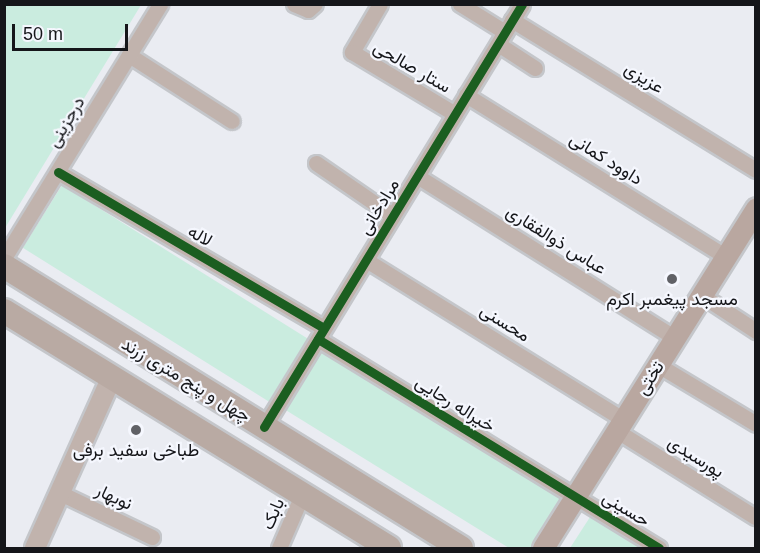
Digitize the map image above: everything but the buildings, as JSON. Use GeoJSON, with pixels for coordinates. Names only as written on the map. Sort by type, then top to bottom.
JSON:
{"type":"FeatureCollection","features":[{"type":"Feature","properties":{"kind":"main road","name":"تختی"},"geometry":{"type":"LineString","coordinates":[[543,549],[701,295],[753,217]]}},
{"type":"Feature","properties":{"kind":"main road","name":"چهل و پنج متری زرند"},"geometry":{"type":"LineString","coordinates":[[4,266],[460,549]]}},
{"type":"Feature","properties":{"kind":"main road"},"geometry":{"type":"LineString","coordinates":[[5,311],[31,317],[41,313],[36,286]]}},
{"type":"Feature","properties":{"kind":"main road","name":"چهل و پنج متری زرند"},"geometry":{"type":"LineString","coordinates":[[5,311],[390,549]]}},
{"type":"Feature","properties":{"kind":"main road"},"geometry":{"type":"LineString","coordinates":[[112,377],[127,344]]}},
{"type":"Feature","properties":{"kind":"main road"},"geometry":{"type":"LineString","coordinates":[[196,430],[188,414],[190,406],[216,398]]}},
{"type":"Feature","properties":{"kind":"street","name":"درجزینی"},"geometry":{"type":"LineString","coordinates":[[4,258],[160,4]]}},
{"type":"Feature","properties":{"kind":"street","name":"ستار صالحی"},"geometry":{"type":"LineString","coordinates":[[380,4],[352,52],[455,114]]}},
{"type":"Feature","properties":{"kind":"street"},"geometry":{"type":"LineString","coordinates":[[460,4],[505,32],[535,68]]}},
{"type":"Feature","properties":{"kind":"street","name":"مرادخانی"},"geometry":{"type":"LineString","coordinates":[[264,427],[522,4]]}},
{"type":"Feature","properties":{"kind":"street","name":"عزیزی"},"geometry":{"type":"LineString","coordinates":[[505,32],[756,170]]}},
{"type":"Feature","properties":{"kind":"street"},"geometry":{"type":"LineString","coordinates":[[129,55],[232,121]]}},
{"type":"Feature","properties":{"kind":"street","name":"داوود کمانی"},"geometry":{"type":"LineString","coordinates":[[466,95],[726,256]]}},
{"type":"Feature","properties":{"kind":"street"},"geometry":{"type":"LineString","coordinates":[[316,164],[393,216]]}},
{"type":"Feature","properties":{"kind":"street","name":"لاله"},"geometry":{"type":"LineString","coordinates":[[58,172],[321,334]]}},
{"type":"Feature","properties":{"kind":"street","name":"عباس ذوالفقاری"},"geometry":{"type":"LineString","coordinates":[[417,176],[675,338]]}},
{"type":"Feature","properties":{"kind":"street","name":"محسنی"},"geometry":{"type":"LineString","coordinates":[[366,260],[620,425]]}},
{"type":"Feature","properties":{"kind":"street"},"geometry":{"type":"LineString","coordinates":[[701,295],[756,331]]}},
{"type":"Feature","properties":{"kind":"street","name":"خیراله رجایی"},"geometry":{"type":"LineString","coordinates":[[321,334],[575,498]]}},
{"type":"Feature","properties":{"kind":"street"},"geometry":{"type":"LineString","coordinates":[[658,365],[756,424]]}},
{"type":"Feature","properties":{"kind":"street"},"geometry":{"type":"LineString","coordinates":[[34,549],[112,377]]}},
{"type":"Feature","properties":{"kind":"street","name":"پورسیدی"},"geometry":{"type":"LineString","coordinates":[[620,425],[755,517]]}},
{"type":"Feature","properties":{"kind":"street","name":"نوبهار"},"geometry":{"type":"LineString","coordinates":[[60,493],[152,537]]}},
{"type":"Feature","properties":{"kind":"street","name":"بابک"},"geometry":{"type":"LineString","coordinates":[[279,549],[302,495]]}},
{"type":"Feature","properties":{"kind":"street","name":"حسینی"},"geometry":{"type":"LineString","coordinates":[[575,498],[659,549]]}},
{"type":"Feature","properties":{"kind":"green space"},"geometry":{"type":"Polygon","coordinates":[[[4,5],[141,5],[5,228],[4,5]]]}},
{"type":"Feature","properties":{"kind":"green space"},"geometry":{"type":"Polygon","coordinates":[[[62,185],[308,339],[269,401],[23,248],[62,185]]]}},
{"type":"Feature","properties":{"kind":"green space"},"geometry":{"type":"Polygon","coordinates":[[[323,346],[567,497],[534,548],[509,548],[284,409],[323,346]]]}},
{"type":"Feature","properties":{"kind":"green space"},"geometry":{"type":"Polygon","coordinates":[[[592,514],[647,548],[570,548],[592,514]]]}},
{"type":"Feature","properties":{"kind":"cycle path"},"geometry":{"type":"LineString","coordinates":[[264,427],[522,4]]}},
{"type":"Feature","properties":{"kind":"cycle path"},"geometry":{"type":"LineString","coordinates":[[58,172],[324,328]]}},
{"type":"Feature","properties":{"kind":"cycle path"},"geometry":{"type":"LineString","coordinates":[[318,339],[659,548]]}},
{"type":"Feature","properties":{"kind":"place","name":"مسجد پیغمبر اکرم"},"geometry":{"type":"Point","coordinates":[672,279]}},
{"type":"Feature","properties":{"kind":"place","name":"طباخی سفید برفی"},"geometry":{"type":"Point","coordinates":[136,430]}}]}
